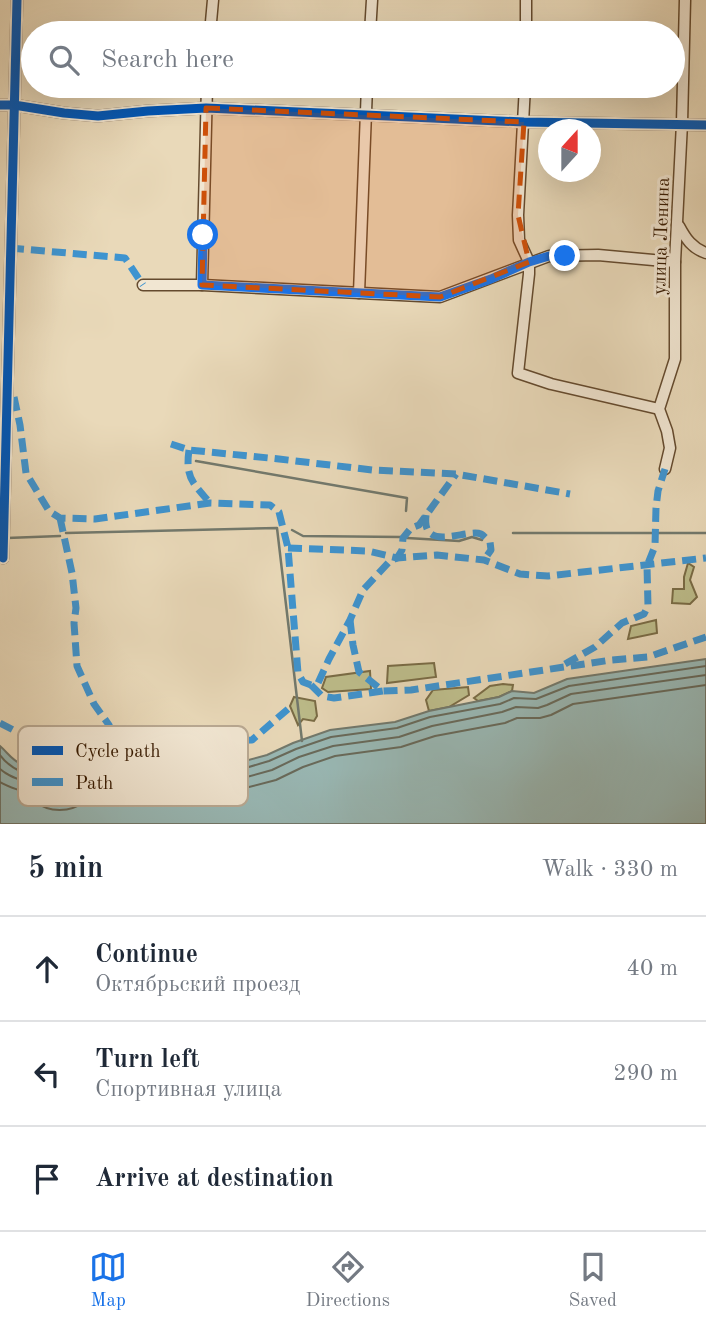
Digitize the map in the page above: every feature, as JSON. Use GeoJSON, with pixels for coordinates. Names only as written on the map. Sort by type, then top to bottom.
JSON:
{"type":"FeatureCollection","features":[{"type":"Feature","properties":{"kind":"street"},"geometry":{"type":"LineString","coordinates":[[2,558],[5,248],[17,0]]}},
{"type":"Feature","properties":{"kind":"street"},"geometry":{"type":"LineString","coordinates":[[212,21],[213,0]]}},
{"type":"Feature","properties":{"kind":"street"},"geometry":{"type":"LineString","coordinates":[[371,21],[372,0]]}},
{"type":"Feature","properties":{"kind":"street"},"geometry":{"type":"LineString","coordinates":[[526,0],[526,21]]}},
{"type":"Feature","properties":{"kind":"street","name":"улица Ленина"},"geometry":{"type":"LineString","coordinates":[[684,21],[685,0]]}},
{"type":"Feature","properties":{"kind":"street"},"geometry":{"type":"LineString","coordinates":[[202,285],[206,98]]}},
{"type":"Feature","properties":{"kind":"street"},"geometry":{"type":"LineString","coordinates":[[359,293],[366,98]]}},
{"type":"Feature","properties":{"kind":"street"},"geometry":{"type":"LineString","coordinates":[[524,98],[518,215],[519,240],[529,262],[518,373],[551,384],[659,409],[670,448],[665,469]]}},
{"type":"Feature","properties":{"kind":"street","name":"улица Ленина"},"geometry":{"type":"LineString","coordinates":[[659,409],[676,359],[675,262],[683,98]]}},
{"type":"Feature","properties":{"kind":"street"},"geometry":{"type":"LineString","coordinates":[[0,105],[97,116],[206,108],[524,122],[706,125]]}},
{"type":"Feature","properties":{"kind":"street"},"geometry":{"type":"LineString","coordinates":[[678,223],[686,240],[697,250],[706,253]]}},
{"type":"Feature","properties":{"kind":"street"},"geometry":{"type":"LineString","coordinates":[[142,285],[202,285],[440,297],[549,256],[589,255],[675,262]]}},
{"type":"Feature","properties":{"kind":"highlighted area"},"geometry":{"type":"Polygon","coordinates":[[[206,108],[524,122],[518,215],[529,262],[440,297],[202,285],[206,108]]]}},
{"type":"Feature","properties":{"kind":"green space"},"geometry":{"type":"Polygon","coordinates":[[[688,563],[694,567],[690,580],[697,597],[690,604],[672,603],[673,589],[684,589],[688,563]]]}},
{"type":"Feature","properties":{"kind":"green space"},"geometry":{"type":"Polygon","coordinates":[[[656,620],[657,633],[628,639],[631,626],[656,620]]]}},
{"type":"Feature","properties":{"kind":"green space"},"geometry":{"type":"Polygon","coordinates":[[[434,663],[436,677],[387,683],[388,666],[434,663]]]}},
{"type":"Feature","properties":{"kind":"green space"},"geometry":{"type":"Polygon","coordinates":[[[370,671],[371,689],[328,692],[322,688],[326,677],[370,671]]]}},
{"type":"Feature","properties":{"kind":"green space"},"geometry":{"type":"Polygon","coordinates":[[[513,685],[512,691],[478,701],[474,698],[490,686],[513,685]]]}},
{"type":"Feature","properties":{"kind":"green space"},"geometry":{"type":"Polygon","coordinates":[[[468,687],[469,695],[449,707],[429,711],[426,700],[433,690],[468,687]]]}},
{"type":"Feature","properties":{"kind":"green space"},"geometry":{"type":"Polygon","coordinates":[[[294,697],[315,701],[317,716],[314,721],[303,719],[298,725],[290,706],[294,697]]]}},
{"type":"Feature","properties":{"kind":"water"},"geometry":{"type":"Polygon","coordinates":[[[706,659],[706,824],[0,824],[0,746],[18,762],[18,806],[248,806],[248,760],[330,730],[395,722],[429,711],[499,697],[512,691],[534,693],[567,679],[706,659]]]}},
{"type":"Feature","properties":{"kind":"waterway"},"geometry":{"type":"LineString","coordinates":[[196,461],[407,498],[406,511]]}},
{"type":"Feature","properties":{"kind":"waterway"},"geometry":{"type":"LineString","coordinates":[[66,533],[277,528],[302,741]]}},
{"type":"Feature","properties":{"kind":"waterway"},"geometry":{"type":"LineString","coordinates":[[292,530],[303,536],[401,537]]}},
{"type":"Feature","properties":{"kind":"waterway"},"geometry":{"type":"LineString","coordinates":[[513,533],[706,533]]}},
{"type":"Feature","properties":{"kind":"waterway"},"geometry":{"type":"LineString","coordinates":[[7,538],[60,536]]}},
{"type":"Feature","properties":{"kind":"waterway"},"geometry":{"type":"LineString","coordinates":[[407,538],[459,541],[472,537],[482,540]]}},
{"type":"Feature","properties":{"kind":"marked path"},"geometry":{"type":"LineString","coordinates":[[10,248],[125,258],[143,285]]}},
{"type":"Feature","properties":{"kind":"marked path"},"geometry":{"type":"LineString","coordinates":[[14,397],[26,473],[49,511],[60,518],[95,519],[210,503],[270,505],[279,512],[288,548],[298,673],[303,682],[311,685],[318,683],[363,590],[390,561],[397,558],[402,550],[403,538],[411,528],[419,525],[456,474]]}},
{"type":"Feature","properties":{"kind":"marked path"},"geometry":{"type":"LineString","coordinates":[[171,444],[189,450],[372,470],[456,474],[570,494]]}},
{"type":"Feature","properties":{"kind":"marked path"},"geometry":{"type":"LineString","coordinates":[[189,450],[189,474],[210,503]]}},
{"type":"Feature","properties":{"kind":"marked path"},"geometry":{"type":"LineString","coordinates":[[565,664],[595,647],[622,623],[644,614],[648,606],[647,566],[655,546],[658,491],[665,469]]}},
{"type":"Feature","properties":{"kind":"marked path"},"geometry":{"type":"LineString","coordinates":[[426,515],[426,527],[431,534],[438,537],[481,534],[490,542],[491,550],[484,560]]}},
{"type":"Feature","properties":{"kind":"marked path"},"geometry":{"type":"LineString","coordinates":[[60,518],[72,573],[76,608],[74,623],[77,666],[94,704],[109,726]]}},
{"type":"Feature","properties":{"kind":"marked path"},"geometry":{"type":"LineString","coordinates":[[288,548],[368,551],[397,558],[437,555],[484,560],[520,574],[548,576],[706,558]]}},
{"type":"Feature","properties":{"kind":"marked path"},"geometry":{"type":"LineString","coordinates":[[350,620],[359,672],[383,691],[411,690],[611,660],[648,657],[706,637]]}},
{"type":"Feature","properties":{"kind":"marked path"},"geometry":{"type":"LineString","coordinates":[[311,685],[322,696],[334,698],[383,691]]}},
{"type":"Feature","properties":{"kind":"marked path"},"geometry":{"type":"LineString","coordinates":[[248,740],[252,740],[288,709]]}},
{"type":"Feature","properties":{"kind":"marked path"},"geometry":{"type":"LineString","coordinates":[[0,723],[18,732]]}},
{"type":"Feature","properties":{"kind":"cycle path"},"geometry":{"type":"LineString","coordinates":[[3,558],[17,0]]}},
{"type":"Feature","properties":{"kind":"cycle path"},"geometry":{"type":"LineString","coordinates":[[0,105],[98,116],[206,108],[524,122],[706,125]]}},
{"type":"Feature","properties":{"kind":"route"},"geometry":{"type":"LineString","coordinates":[[203,235],[202,285],[440,297],[529,262],[549,256],[565,256]]}}]}
